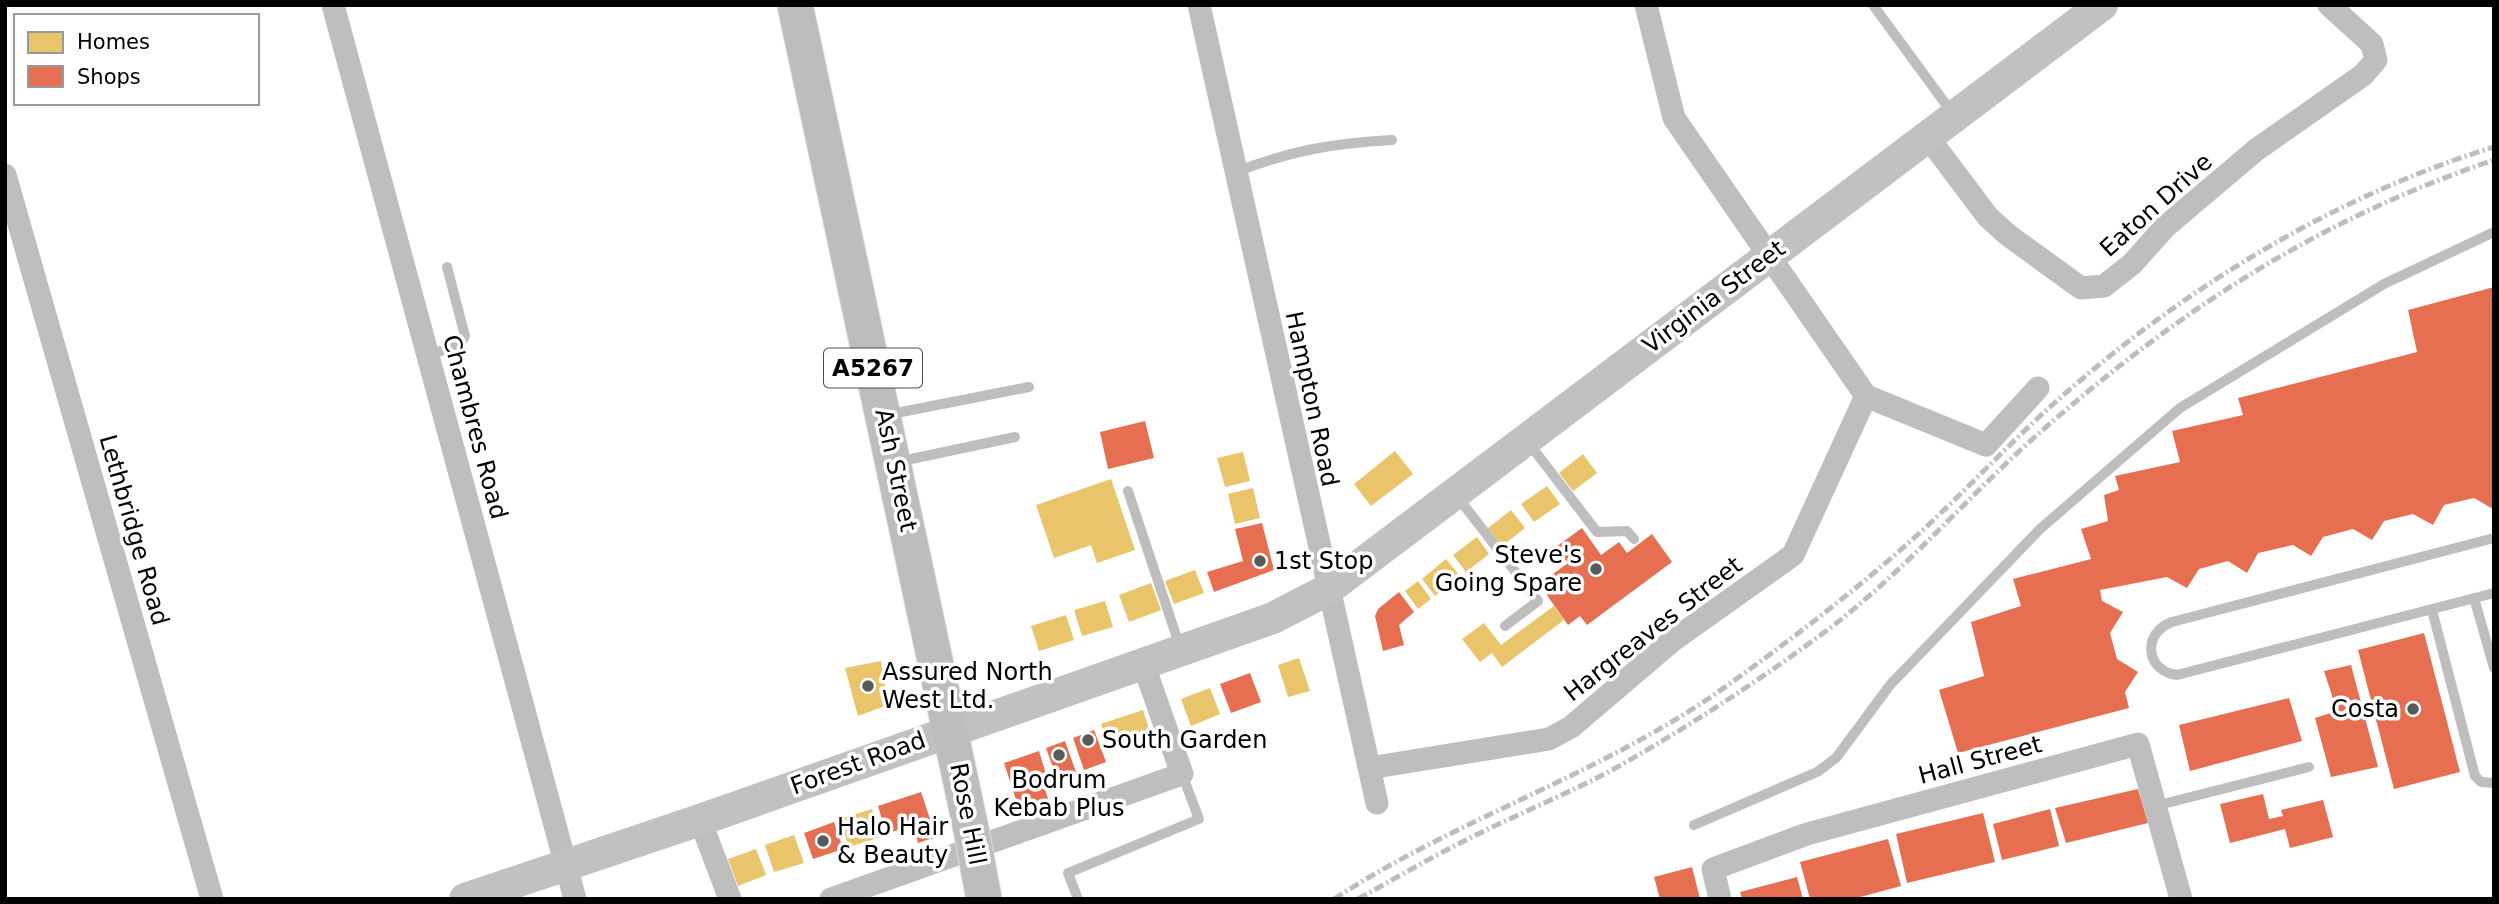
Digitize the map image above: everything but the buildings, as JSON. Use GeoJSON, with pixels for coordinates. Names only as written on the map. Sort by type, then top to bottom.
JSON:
{"type":"FeatureCollection","features":[{"type":"Feature","properties":{"kind":"main road","name":"Ash Street"},"geometry":{"type":"LineString","coordinates":[[795,5],[952,730]]}},
{"type":"Feature","properties":{"kind":"main road","name":"Rose Hill"},"geometry":{"type":"LineString","coordinates":[[952,730],[984,899]]}},
{"type":"Feature","properties":{"kind":"street","name":"Chambres Road"},"geometry":{"type":"LineString","coordinates":[[333,5],[575,899]]}},
{"type":"Feature","properties":{"kind":"street","name":"Hampton Road"},"geometry":{"type":"LineString","coordinates":[[1199,5],[1326,590],[1377,803]]}},
{"type":"Feature","properties":{"kind":"street"},"geometry":{"type":"LineString","coordinates":[[1646,5],[1674,118],[1866,396],[1986,445],[2038,388]]}},
{"type":"Feature","properties":{"kind":"street","name":"Virginia Street"},"geometry":{"type":"LineString","coordinates":[[1326,590],[2102,5]]}},
{"type":"Feature","properties":{"kind":"street","name":"Eaton Drive"},"geometry":{"type":"LineString","coordinates":[[1927,136],[1988,217],[2008,235],[2081,288],[2104,286],[2132,264],[2165,227],[2246,159],[2362,75],[2376,60],[2372,44],[2329,5]]}},
{"type":"Feature","properties":{"kind":"street","name":"Lethbridge Road"},"geometry":{"type":"LineString","coordinates":[[5,175],[212,899]]}},
{"type":"Feature","properties":{"kind":"street","name":"Hargreaves Street"},"geometry":{"type":"LineString","coordinates":[[1369,768],[1549,739],[1571,727],[1672,641],[1793,555],[1866,396]]}},
{"type":"Feature","properties":{"kind":"street","name":"Forest Road"},"geometry":{"type":"LineString","coordinates":[[465,899],[700,820],[1273,618],[1326,590]]}},
{"type":"Feature","properties":{"kind":"street"},"geometry":{"type":"LineString","coordinates":[[831,899],[1182,774],[1143,663]]}},
{"type":"Feature","properties":{"kind":"street","name":"Hall Street"},"geometry":{"type":"LineString","coordinates":[[1720,899],[1713,869],[1807,834],[2138,744],[2181,899]]}},
{"type":"Feature","properties":{"kind":"street"},"geometry":{"type":"LineString","coordinates":[[700,820],[730,899]]}},
{"type":"Feature","properties":{"kind":"lane"},"geometry":{"type":"LineString","coordinates":[[1873,5],[1954,116]]}},
{"type":"Feature","properties":{"kind":"lane"},"geometry":{"type":"LineString","coordinates":[[1235,172],[1276,157],[1333,143],[1392,140]]}},
{"type":"Feature","properties":{"kind":"lane"},"geometry":{"type":"LineString","coordinates":[[1694,825],[1817,772],[1836,758],[1890,685],[2040,529],[2180,408],[2384,284],[2494,232]]}},
{"type":"Feature","properties":{"kind":"lane"},"geometry":{"type":"LineString","coordinates":[[428,355],[460,345],[465,336],[447,267]]}},
{"type":"Feature","properties":{"kind":"lane"},"geometry":{"type":"LineString","coordinates":[[884,416],[1030,387]]}},
{"type":"Feature","properties":{"kind":"lane"},"geometry":{"type":"LineString","coordinates":[[894,463],[1016,437]]}},
{"type":"Feature","properties":{"kind":"lane"},"geometry":{"type":"LineString","coordinates":[[1525,439],[1597,532],[1627,531],[1634,539]]}},
{"type":"Feature","properties":{"kind":"lane"},"geometry":{"type":"LineString","coordinates":[[1128,491],[1181,650]]}},
{"type":"Feature","properties":{"kind":"lane"},"geometry":{"type":"LineString","coordinates":[[1454,493],[1538,601],[1506,626]]}},
{"type":"Feature","properties":{"kind":"lane"},"geometry":{"type":"LineString","coordinates":[[2494,538],[2159,626],[2152,638],[2151,648],[2157,666],[2167,673],[2178,675],[2494,593]]}},
{"type":"Feature","properties":{"kind":"lane"},"geometry":{"type":"LineString","coordinates":[[2474,598],[2494,668]]}},
{"type":"Feature","properties":{"kind":"lane"},"geometry":{"type":"LineString","coordinates":[[2431,610],[2475,776],[2480,782],[2494,783]]}},
{"type":"Feature","properties":{"kind":"lane"},"geometry":{"type":"LineString","coordinates":[[2155,806],[2309,767]]}},
{"type":"Feature","properties":{"kind":"lane"},"geometry":{"type":"LineString","coordinates":[[1078,899],[1068,873],[1199,819],[1182,774]]}},
{"type":"Feature","properties":{"kind":"railway"},"geometry":{"type":"LineString","coordinates":[[1334,899],[1431,843],[1633,744],[1728,685],[1878,570],[2050,407],[2150,325],[2203,288],[2315,221],[2433,168],[2494,147]]}},
{"type":"Feature","properties":{"kind":"railway"},"geometry":{"type":"LineString","coordinates":[[1358,899],[1466,840],[1621,765],[1698,719],[1773,669],[1822,634],[1877,589],[2002,467],[2081,397],[2135,354],[2246,277],[2365,212],[2428,184],[2494,160]]}},
{"type":"Feature","properties":{"kind":"place","name":"1st Stop"},"geometry":{"type":"Point","coordinates":[1260,561]}},
{"type":"Feature","properties":{"kind":"place","name":"Steve's Going Spare"},"geometry":{"type":"Point","coordinates":[1596,569]}},
{"type":"Feature","properties":{"kind":"place","name":"Assured North West Ltd."},"geometry":{"type":"Point","coordinates":[868,686]}},
{"type":"Feature","properties":{"kind":"place","name":"Costa"},"geometry":{"type":"Point","coordinates":[2413,709]}},
{"type":"Feature","properties":{"kind":"place","name":"South Garden"},"geometry":{"type":"Point","coordinates":[1088,740]}},
{"type":"Feature","properties":{"kind":"place","name":"Bodrum Kebab Plus"},"geometry":{"type":"Point","coordinates":[1059,755]}},
{"type":"Feature","properties":{"kind":"place","name":"Halo Hair & Beauty"},"geometry":{"type":"Point","coordinates":[823,841]}}]}
